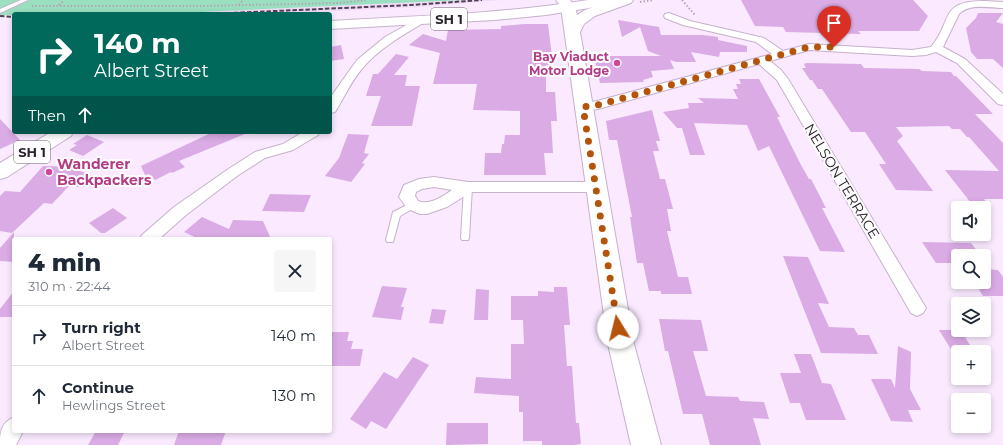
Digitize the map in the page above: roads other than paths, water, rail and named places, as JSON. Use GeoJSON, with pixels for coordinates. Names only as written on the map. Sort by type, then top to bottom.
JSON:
{"type":"FeatureCollection","features":[{"type":"Feature","properties":{"kind":"main road","name":"SH 1"},"geometry":{"type":"LineString","coordinates":[[332,19],[564,2],[614,0]]}},
{"type":"Feature","properties":{"kind":"main road"},"geometry":{"type":"LineString","coordinates":[[572,32],[578,21],[590,13],[626,0]]}},
{"type":"Feature","properties":{"kind":"main road","name":"SH 1"},"geometry":{"type":"LineString","coordinates":[[332,25],[494,16],[564,2]]}},
{"type":"Feature","properties":{"kind":"main road"},"geometry":{"type":"LineString","coordinates":[[564,2],[572,32],[621,344],[646,445]]}},
{"type":"Feature","properties":{"kind":"main road","name":"SH 1"},"geometry":{"type":"LineString","coordinates":[[0,172],[61,134]]}},
{"type":"Feature","properties":{"kind":"street"},"geometry":{"type":"LineString","coordinates":[[949,0],[963,7]]}},
{"type":"Feature","properties":{"kind":"street"},"geometry":{"type":"LineString","coordinates":[[583,107],[598,105],[809,47],[820,46],[909,54],[929,52],[936,48],[954,13],[958,9],[963,7],[1003,5]]}},
{"type":"Feature","properties":{"kind":"street"},"geometry":{"type":"LineString","coordinates":[[669,16],[687,23],[760,40],[780,54]]}},
{"type":"Feature","properties":{"kind":"street"},"geometry":{"type":"LineString","coordinates":[[332,106],[361,62],[387,40],[400,34],[419,21]]}},
{"type":"Feature","properties":{"kind":"street"},"geometry":{"type":"LineString","coordinates":[[381,22],[390,26],[387,40]]}},
{"type":"Feature","properties":{"kind":"street"},"geometry":{"type":"LineString","coordinates":[[936,48],[961,61],[1003,101]]}},
{"type":"Feature","properties":{"kind":"street","name":"NELSON TERRACE"},"geometry":{"type":"LineString","coordinates":[[761,60],[782,79],[917,308]]}},
{"type":"Feature","properties":{"kind":"street"},"geometry":{"type":"LineString","coordinates":[[150,237],[180,211],[232,173],[260,155],[288,147],[310,134]]}},
{"type":"Feature","properties":{"kind":"street"},"geometry":{"type":"LineString","coordinates":[[468,187],[439,206],[427,208],[413,205],[407,197],[409,189],[419,184],[434,182],[468,187],[596,187]]}},
{"type":"Feature","properties":{"kind":"street"},"geometry":{"type":"LineString","coordinates":[[3,445],[12,431]]}},
{"type":"Feature","properties":{"kind":"lane"},"geometry":{"type":"LineString","coordinates":[[0,10],[13,0]]}},
{"type":"Feature","properties":{"kind":"lane"},"geometry":{"type":"LineString","coordinates":[[0,10],[25,3]]}},
{"type":"Feature","properties":{"kind":"lane"},"geometry":{"type":"LineString","coordinates":[[465,238],[468,187]]}},
{"type":"Feature","properties":{"kind":"lane"},"geometry":{"type":"LineString","coordinates":[[390,240],[396,214],[413,205]]}},
{"type":"Feature","properties":{"kind":"railway"},"geometry":{"type":"LineString","coordinates":[[253,12],[411,5],[482,0]]}},
{"type":"Feature","properties":{"kind":"railway"},"geometry":{"type":"LineString","coordinates":[[0,16],[12,17]]}},
{"type":"Feature","properties":{"kind":"place","name":"Bay Viaduct Motor Lodge"},"geometry":{"type":"Point","coordinates":[617,63]}},
{"type":"Feature","properties":{"kind":"place","name":"Wanderer Backpackers"},"geometry":{"type":"Point","coordinates":[49,172]}}]}
